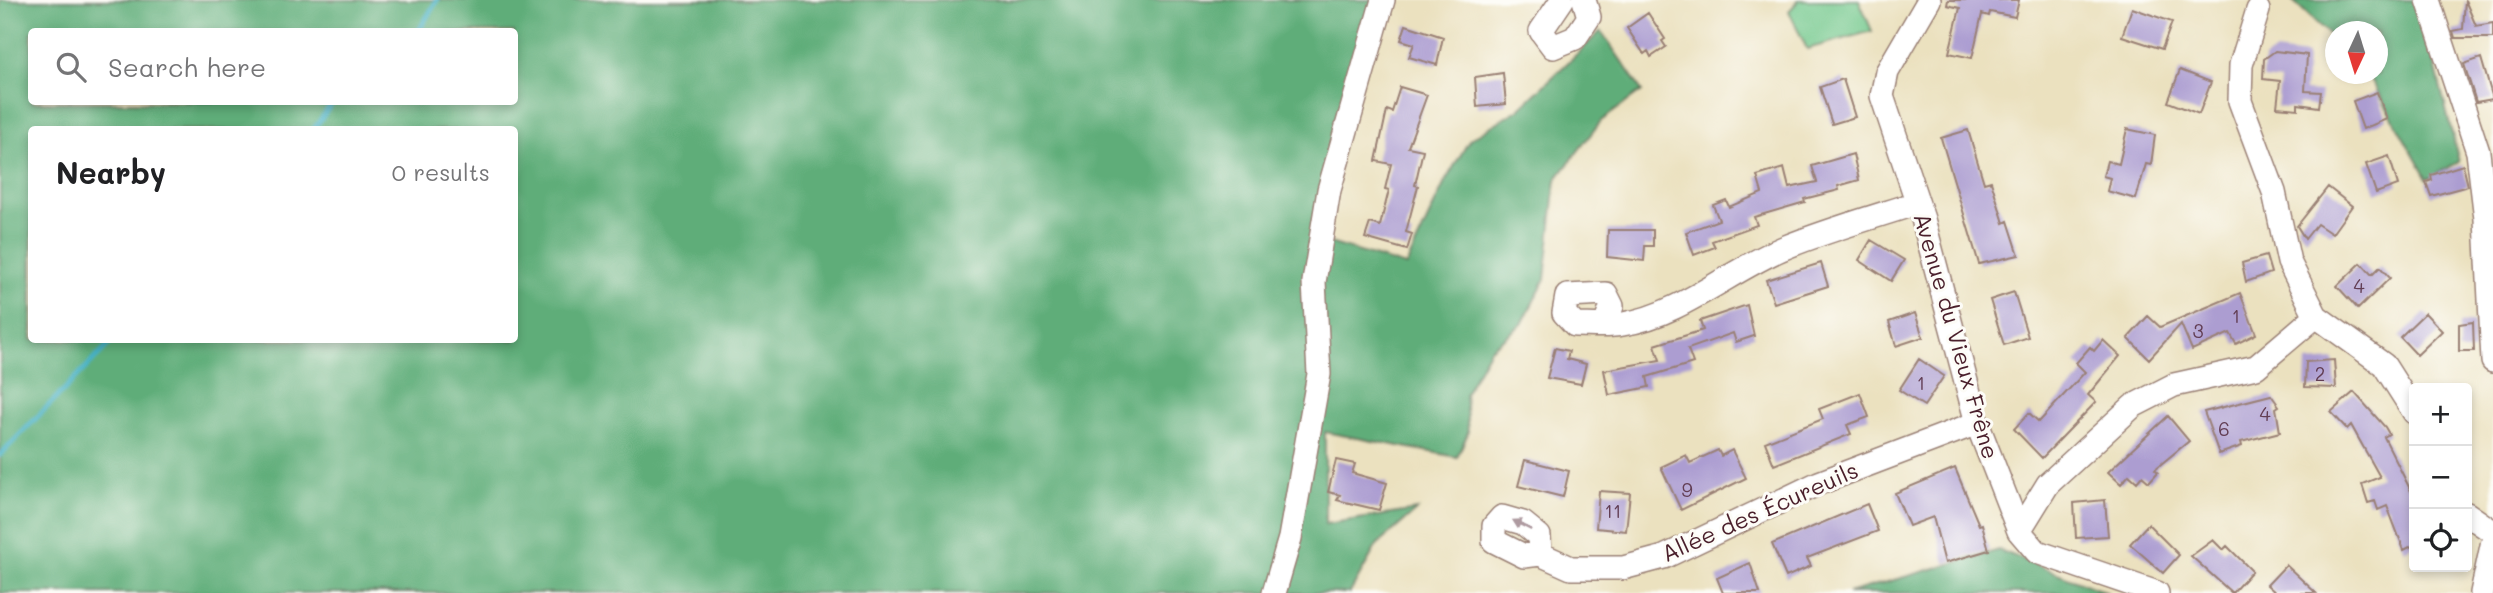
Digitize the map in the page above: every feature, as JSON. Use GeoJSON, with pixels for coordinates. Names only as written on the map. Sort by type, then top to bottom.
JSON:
{"type":"FeatureCollection","features":[{"type":"Feature","properties":{"kind":"street"},"geometry":{"type":"LineString","coordinates":[[1274,593],[1290,538],[1320,374],[1314,282],[1329,190],[1383,0]]}},
{"type":"Feature","properties":{"kind":"street"},"geometry":{"type":"LineString","coordinates":[[1562,0],[1541,31],[1553,47],[1575,38],[1589,16],[1584,0]]}},
{"type":"Feature","properties":{"kind":"street","name":"Avenue du Vieux Frêne"},"geometry":{"type":"LineString","coordinates":[[1929,0],[1887,72],[1882,96],[1917,203],[1977,423],[2019,531],[2036,552],[2157,593]]}},
{"type":"Feature","properties":{"kind":"street"},"geometry":{"type":"LineString","coordinates":[[2428,0],[2488,179],[2493,361]]}},
{"type":"Feature","properties":{"kind":"street"},"geometry":{"type":"LineString","coordinates":[[2258,10],[2241,65],[2239,101],[2274,192],[2289,262],[2316,316],[2384,365],[2409,404]]}},
{"type":"Feature","properties":{"kind":"street"},"geometry":{"type":"LineString","coordinates":[[1605,325],[1624,324],[1678,306],[1745,265],[1788,246],[1917,203]]}},
{"type":"Feature","properties":{"kind":"street"},"geometry":{"type":"LineString","coordinates":[[2019,531],[2048,484],[2133,406],[2174,385],[2256,367],[2316,316]]}},
{"type":"Feature","properties":{"kind":"street","name":"Allée des Écureuils"},"geometry":{"type":"LineString","coordinates":[[1540,554],[1571,568],[1623,568],[1664,557],[1819,484],[1977,423]]}},
{"type":"Feature","properties":{"kind":"street"},"geometry":{"type":"LineString","coordinates":[[2472,517],[2493,532]]}},
{"type":"Feature","properties":{"kind":"street"},"geometry":{"type":"LineString","coordinates":[[2482,593],[2493,541]]}},
{"type":"Feature","properties":{"kind":"green space"},"geometry":{"type":"Polygon","coordinates":[[[0,0],[1374,0],[1320,240],[1406,266],[1446,180],[1470,139],[1519,109],[1601,31],[1642,91],[1601,121],[1556,180],[1545,279],[1522,324],[1490,349],[1465,394],[1468,433],[1457,457],[1325,432],[1325,524],[1417,510],[1377,545],[1350,593],[0,593],[0,0]]]}},
{"type":"Feature","properties":{"kind":"green space"},"geometry":{"type":"Polygon","coordinates":[[[1799,0],[1859,0],[1872,31],[1807,49],[1789,11],[1799,0]]]}},
{"type":"Feature","properties":{"kind":"green space"},"geometry":{"type":"Polygon","coordinates":[[[2292,0],[2419,0],[2459,162],[2427,179],[2374,84],[2388,84],[2388,21],[2325,21],[2325,31],[2292,0]]]}},
{"type":"Feature","properties":{"kind":"green space"},"geometry":{"type":"Polygon","coordinates":[[[1999,550],[2108,593],[1848,593],[1999,550]]]}},
{"type":"Feature","properties":{"kind":"building"},"geometry":{"type":"Polygon","coordinates":[[[1948,0],[2019,0],[2015,17],[1990,12],[1989,16],[1982,14],[1972,58],[1949,53],[1960,8],[1947,5],[1948,0]]]}},
{"type":"Feature","properties":{"kind":"building"},"geometry":{"type":"Polygon","coordinates":[[[2465,0],[2476,26],[2493,23],[2493,38],[2455,38],[2453,31],[2463,29],[2465,0]]]}},
{"type":"Feature","properties":{"kind":"building"},"geometry":{"type":"Polygon","coordinates":[[[2132,8],[2172,22],[2162,49],[2122,36],[2132,8]]]}},
{"type":"Feature","properties":{"kind":"building"},"geometry":{"type":"Polygon","coordinates":[[[1648,13],[1665,39],[1662,41],[1666,47],[1651,57],[1648,51],[1644,54],[1627,28],[1648,13]]]}},
{"type":"Feature","properties":{"kind":"building"},"geometry":{"type":"Polygon","coordinates":[[[1406,25],[1443,37],[1437,65],[1409,57],[1414,44],[1401,40],[1406,25]]]}},
{"type":"Feature","properties":{"kind":"building"},"geometry":{"type":"Polygon","coordinates":[[[2275,51],[2307,55],[2305,91],[2321,92],[2319,107],[2298,104],[2298,109],[2277,107],[2280,81],[2263,79],[2264,59],[2275,51]]]}},
{"type":"Feature","properties":{"kind":"building"},"geometry":{"type":"Polygon","coordinates":[[[2481,58],[2493,99],[2476,102],[2464,64],[2481,58]]]}},
{"type":"Feature","properties":{"kind":"building"},"geometry":{"type":"Polygon","coordinates":[[[2180,70],[2211,82],[2199,114],[2168,102],[2180,70]]]}},
{"type":"Feature","properties":{"kind":"building"},"geometry":{"type":"Polygon","coordinates":[[[1503,73],[1506,104],[1477,107],[1475,77],[1503,73]]]}},
{"type":"Feature","properties":{"kind":"building"},"geometry":{"type":"Polygon","coordinates":[[[1843,79],[1855,117],[1832,124],[1820,87],[1843,79]]]}},
{"type":"Feature","properties":{"kind":"building"},"geometry":{"type":"Polygon","coordinates":[[[1400,87],[1427,95],[1408,147],[1423,150],[1415,185],[1418,186],[1406,232],[1412,234],[1407,250],[1365,238],[1370,223],[1380,226],[1389,190],[1385,189],[1391,164],[1376,161],[1387,110],[1392,112],[1400,87]]]}},
{"type":"Feature","properties":{"kind":"building"},"geometry":{"type":"Polygon","coordinates":[[[2377,92],[2387,119],[2363,129],[2353,101],[2377,92]]]}},
{"type":"Feature","properties":{"kind":"building"},"geometry":{"type":"Polygon","coordinates":[[[2127,129],[2155,135],[2151,165],[2146,164],[2136,199],[2107,191],[2110,178],[2103,176],[2107,161],[2119,164],[2127,129]]]}},
{"type":"Feature","properties":{"kind":"building"},"geometry":{"type":"Polygon","coordinates":[[[1968,130],[1984,183],[1991,181],[2004,223],[2008,221],[2019,255],[1979,264],[1941,138],[1968,130]]]}},
{"type":"Feature","properties":{"kind":"building"},"geometry":{"type":"Polygon","coordinates":[[[1853,154],[1859,180],[1838,186],[1839,190],[1804,199],[1805,202],[1754,217],[1757,225],[1712,241],[1715,247],[1694,255],[1686,232],[1719,220],[1713,205],[1726,200],[1729,207],[1762,193],[1757,176],[1784,168],[1789,188],[1817,182],[1812,166],[1853,154]]]}},
{"type":"Feature","properties":{"kind":"building"},"geometry":{"type":"Polygon","coordinates":[[[2389,156],[2398,185],[2376,193],[2366,164],[2389,156]]]}},
{"type":"Feature","properties":{"kind":"building"},"geometry":{"type":"Polygon","coordinates":[[[2463,165],[2468,186],[2431,196],[2426,182],[2432,180],[2431,175],[2463,165]]]}},
{"type":"Feature","properties":{"kind":"building"},"geometry":{"type":"Polygon","coordinates":[[[2328,187],[2352,206],[2332,234],[2317,224],[2305,239],[2297,226],[2328,187]]]}},
{"type":"Feature","properties":{"kind":"building"},"geometry":{"type":"Polygon","coordinates":[[[1608,230],[1653,230],[1653,246],[1645,246],[1644,261],[1607,257],[1608,230]]]}},
{"type":"Feature","properties":{"kind":"building"},"geometry":{"type":"Polygon","coordinates":[[[1871,240],[1904,260],[1891,281],[1859,260],[1871,240]]]}},
{"type":"Feature","properties":{"kind":"building"},"geometry":{"type":"Polygon","coordinates":[[[2266,256],[2271,273],[2246,282],[2242,263],[2266,256]]]}},
{"type":"Feature","properties":{"kind":"building"},"geometry":{"type":"Polygon","coordinates":[[[1821,263],[1828,286],[1774,303],[1766,280],[1821,263]]]}},
{"type":"Feature","properties":{"kind":"building"},"geometry":{"type":"Polygon","coordinates":[[[2361,263],[2372,275],[2380,267],[2390,278],[2358,309],[2337,286],[2361,263]]]}},
{"type":"Feature","properties":{"kind":"building"},"geometry":{"type":"Polygon","coordinates":[[[2014,292],[2028,337],[2004,345],[1990,300],[2014,292]]]}},
{"type":"Feature","properties":{"kind":"building"},"geometry":{"type":"Polygon","coordinates":[[[2240,293],[2256,334],[2236,344],[2230,333],[2192,350],[2181,324],[2149,359],[2128,338],[2148,316],[2160,327],[2240,293]]]}},
{"type":"Feature","properties":{"kind":"building"},"geometry":{"type":"Polygon","coordinates":[[[1747,305],[1754,336],[1736,342],[1733,333],[1688,349],[1693,363],[1647,377],[1649,387],[1609,395],[1604,370],[1660,360],[1655,345],[1703,330],[1700,321],[1747,305]]]}},
{"type":"Feature","properties":{"kind":"building"},"geometry":{"type":"Polygon","coordinates":[[[1915,313],[1923,337],[1896,346],[1889,322],[1915,313]]]}},
{"type":"Feature","properties":{"kind":"building"},"geometry":{"type":"Polygon","coordinates":[[[2425,313],[2442,331],[2417,355],[2400,337],[2425,313]]]}},
{"type":"Feature","properties":{"kind":"building"},"geometry":{"type":"Polygon","coordinates":[[[2473,322],[2474,351],[2459,351],[2459,324],[2473,322]]]}},
{"type":"Feature","properties":{"kind":"building"},"geometry":{"type":"Polygon","coordinates":[[[2103,340],[2120,356],[2088,395],[2096,402],[2042,458],[2014,429],[2029,413],[2039,422],[2085,372],[2076,363],[2090,347],[2094,351],[2103,340]]]}},
{"type":"Feature","properties":{"kind":"building"},"geometry":{"type":"Polygon","coordinates":[[[1555,348],[1569,351],[1567,359],[1586,364],[1581,384],[1547,378],[1555,348]]]}},
{"type":"Feature","properties":{"kind":"building"},"geometry":{"type":"Polygon","coordinates":[[[1919,359],[1944,376],[1924,406],[1899,390],[1919,359]]]}},
{"type":"Feature","properties":{"kind":"building"},"geometry":{"type":"Polygon","coordinates":[[[2334,360],[2336,388],[2305,387],[2306,362],[2334,360]]]}},
{"type":"Feature","properties":{"kind":"building"},"geometry":{"type":"Polygon","coordinates":[[[2354,392],[2385,427],[2389,434],[2384,437],[2409,487],[2409,548],[2404,550],[2387,506],[2378,510],[2375,501],[2368,503],[2362,484],[2380,477],[2351,425],[2347,429],[2331,412],[2354,392]]]}},
{"type":"Feature","properties":{"kind":"building"},"geometry":{"type":"Polygon","coordinates":[[[1860,393],[1869,417],[1847,425],[1851,434],[1774,465],[1765,442],[1823,419],[1819,409],[1860,393]]]}},
{"type":"Feature","properties":{"kind":"building"},"geometry":{"type":"Polygon","coordinates":[[[2271,395],[2279,406],[2276,408],[2280,432],[2241,442],[2242,446],[2219,454],[2204,412],[2271,395]]]}},
{"type":"Feature","properties":{"kind":"building"},"geometry":{"type":"Polygon","coordinates":[[[2168,416],[2189,441],[2155,469],[2158,472],[2149,482],[2142,476],[2137,482],[2129,475],[2121,484],[2108,472],[2168,416]]]}},
{"type":"Feature","properties":{"kind":"building"},"geometry":{"type":"Polygon","coordinates":[[[1718,450],[1721,456],[1732,450],[1746,478],[1681,510],[1661,467],[1686,455],[1690,463],[1718,450]]]}},
{"type":"Feature","properties":{"kind":"building"},"geometry":{"type":"Polygon","coordinates":[[[1336,460],[1355,464],[1352,473],[1387,483],[1379,510],[1337,500],[1340,495],[1328,492],[1336,460]]]}},
{"type":"Feature","properties":{"kind":"building"},"geometry":{"type":"Polygon","coordinates":[[[1525,460],[1569,471],[1563,497],[1518,486],[1525,460]]]}},
{"type":"Feature","properties":{"kind":"building"},"geometry":{"type":"Polygon","coordinates":[[[1955,468],[1979,525],[1982,524],[1989,550],[1945,563],[1933,517],[1909,526],[1895,493],[1955,468]]]}},
{"type":"Feature","properties":{"kind":"building"},"geometry":{"type":"Polygon","coordinates":[[[1599,491],[1630,493],[1626,531],[1596,528],[1599,491]]]}},
{"type":"Feature","properties":{"kind":"building"},"geometry":{"type":"Polygon","coordinates":[[[2105,500],[2108,536],[2076,538],[2074,503],[2105,500]]]}},
{"type":"Feature","properties":{"kind":"building"},"geometry":{"type":"Polygon","coordinates":[[[1867,504],[1878,531],[1807,558],[1811,566],[1786,577],[1772,544],[1867,504]]]}},
{"type":"Feature","properties":{"kind":"building"},"geometry":{"type":"Polygon","coordinates":[[[2148,524],[2179,555],[2163,573],[2130,544],[2148,524]]]}},
{"type":"Feature","properties":{"kind":"building"},"geometry":{"type":"Polygon","coordinates":[[[2213,540],[2223,550],[2227,546],[2252,571],[2232,593],[2191,556],[2213,540]]]}},
{"type":"Feature","properties":{"kind":"building"},"geometry":{"type":"Polygon","coordinates":[[[1750,563],[1760,593],[1723,593],[1717,578],[1750,563]]]}},
{"type":"Feature","properties":{"kind":"building"},"geometry":{"type":"Polygon","coordinates":[[[2286,565],[2316,593],[2276,593],[2267,585],[2286,565]]]}},
{"type":"Feature","properties":{"kind":"waterway"},"geometry":{"type":"LineString","coordinates":[[420,28],[437,0]]}},
{"type":"Feature","properties":{"kind":"waterway"},"geometry":{"type":"LineString","coordinates":[[316,126],[331,105]]}},
{"type":"Feature","properties":{"kind":"waterway"},"geometry":{"type":"LineString","coordinates":[[0,455],[110,343]]}}]}
